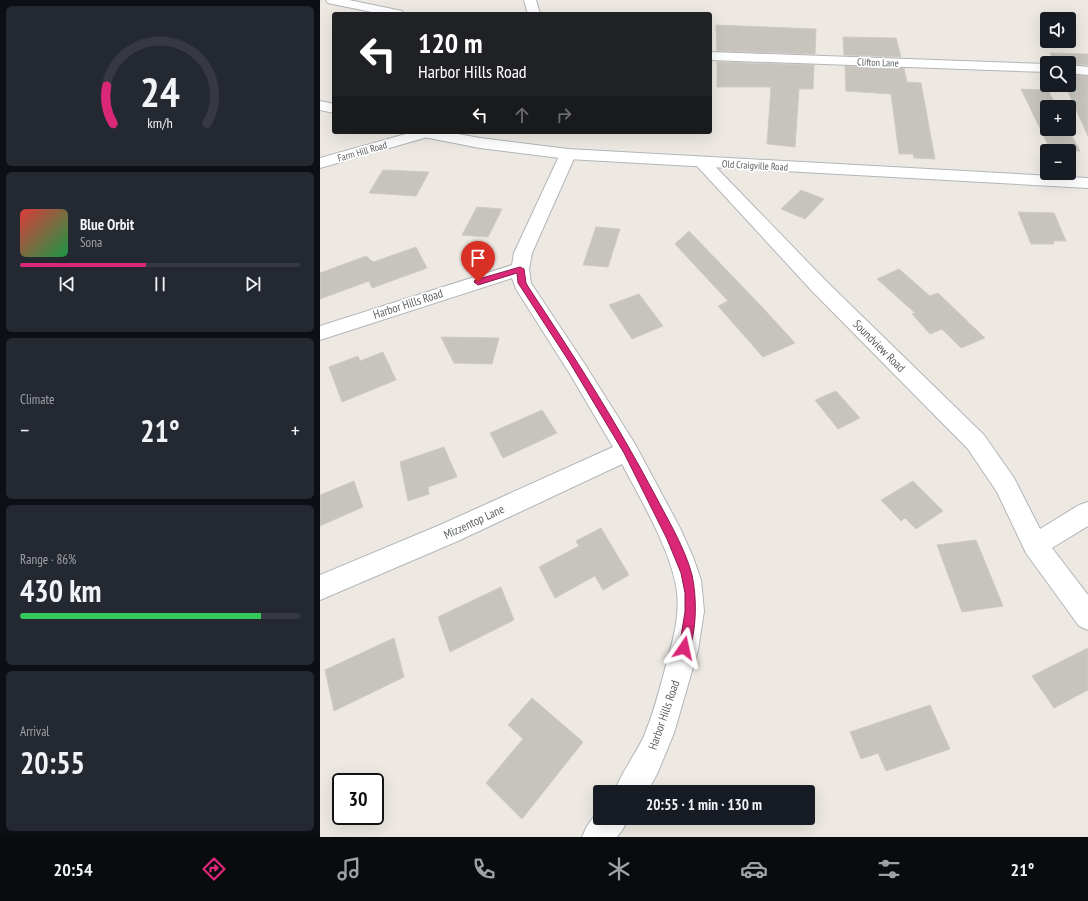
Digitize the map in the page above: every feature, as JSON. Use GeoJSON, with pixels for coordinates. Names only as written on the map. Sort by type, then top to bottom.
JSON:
{"type":"FeatureCollection","features":[{"type":"Feature","properties":{"kind":"street"},"geometry":{"type":"LineString","coordinates":[[332,0],[389,12]]}},
{"type":"Feature","properties":{"kind":"street"},"geometry":{"type":"LineString","coordinates":[[530,0],[533,12]]}},
{"type":"Feature","properties":{"kind":"street","name":"Clifton Lane"},"geometry":{"type":"LineString","coordinates":[[712,56],[1040,68]]}},
{"type":"Feature","properties":{"kind":"street"},"geometry":{"type":"LineString","coordinates":[[1076,70],[1088,71]]}},
{"type":"Feature","properties":{"kind":"street"},"geometry":{"type":"LineString","coordinates":[[320,105],[332,108]]}},
{"type":"Feature","properties":{"kind":"street","name":"Farm Hill Road"},"geometry":{"type":"LineString","coordinates":[[320,163],[418,134]]}},
{"type":"Feature","properties":{"kind":"street","name":"Old Craigville Road"},"geometry":{"type":"LineString","coordinates":[[435,134],[487,144],[568,154],[1088,183]]}},
{"type":"Feature","properties":{"kind":"street","name":"Harbor Hills Road"},"geometry":{"type":"LineString","coordinates":[[568,154],[523,253],[520,269],[522,283],[573,361],[627,451],[680,555],[686,573],[690,593],[690,612],[682,661],[662,727],[648,759],[633,785]]}},
{"type":"Feature","properties":{"kind":"street","name":"Soundview Road"},"geometry":{"type":"LineString","coordinates":[[702,162],[819,286],[976,442],[1006,485],[1035,545],[1088,617]]}},
{"type":"Feature","properties":{"kind":"street","name":"Harbor Hills Road"},"geometry":{"type":"LineString","coordinates":[[320,333],[520,269]]}},
{"type":"Feature","properties":{"kind":"street","name":"Mizzentop Lane"},"geometry":{"type":"LineString","coordinates":[[320,588],[449,534],[627,451]]}},
{"type":"Feature","properties":{"kind":"street"},"geometry":{"type":"LineString","coordinates":[[1035,545],[1088,513]]}},
{"type":"Feature","properties":{"kind":"street"},"geometry":{"type":"LineString","coordinates":[[598,837],[607,825]]}},
{"type":"Feature","properties":{"kind":"building"},"geometry":{"type":"Polygon","coordinates":[[[716,25],[816,29],[815,54],[717,51],[716,25]]]}},
{"type":"Feature","properties":{"kind":"building"},"geometry":{"type":"Polygon","coordinates":[[[843,37],[896,38],[901,57],[844,55],[843,37]]]}},
{"type":"Feature","properties":{"kind":"building"},"geometry":{"type":"Polygon","coordinates":[[[1050,53],[1088,54],[1088,65],[1076,64],[1076,56],[1052,56],[1050,53]]]}},
{"type":"Feature","properties":{"kind":"building"},"geometry":{"type":"Polygon","coordinates":[[[717,62],[814,65],[813,89],[799,89],[795,147],[767,144],[771,87],[717,87],[717,62]]]}},
{"type":"Feature","properties":{"kind":"building"},"geometry":{"type":"Polygon","coordinates":[[[845,66],[904,68],[907,82],[921,83],[935,159],[914,158],[913,154],[899,154],[891,94],[846,91],[845,66]]]}},
{"type":"Feature","properties":{"kind":"building"},"geometry":{"type":"Polygon","coordinates":[[[1076,75],[1088,76],[1088,136],[1076,109],[1076,100],[1072,100],[1068,92],[1076,92],[1076,75]]]}},
{"type":"Feature","properties":{"kind":"building"},"geometry":{"type":"Polygon","coordinates":[[[1021,89],[1040,90],[1040,92],[1049,92],[1053,100],[1040,100],[1040,128],[1021,89]]]}},
{"type":"Feature","properties":{"kind":"building"},"geometry":{"type":"Polygon","coordinates":[[[1044,136],[1072,136],[1080,151],[1076,151],[1076,144],[1048,144],[1044,136]]]}},
{"type":"Feature","properties":{"kind":"building"},"geometry":{"type":"Polygon","coordinates":[[[383,170],[429,172],[416,196],[369,193],[383,170]]]}},
{"type":"Feature","properties":{"kind":"building"},"geometry":{"type":"Polygon","coordinates":[[[801,190],[824,199],[805,219],[781,209],[801,190]]]}},
{"type":"Feature","properties":{"kind":"building"},"geometry":{"type":"Polygon","coordinates":[[[477,207],[502,209],[488,237],[462,235],[477,207]]]}},
{"type":"Feature","properties":{"kind":"building"},"geometry":{"type":"Polygon","coordinates":[[[1018,212],[1054,213],[1066,241],[1053,241],[1054,244],[1031,244],[1018,212]]]}},
{"type":"Feature","properties":{"kind":"building"},"geometry":{"type":"Polygon","coordinates":[[[596,227],[620,229],[608,267],[583,265],[596,227]]]}},
{"type":"Feature","properties":{"kind":"building"},"geometry":{"type":"Polygon","coordinates":[[[689,231],[795,343],[763,357],[718,306],[728,301],[675,244],[689,231]]]}},
{"type":"Feature","properties":{"kind":"building"},"geometry":{"type":"Polygon","coordinates":[[[416,247],[427,268],[372,288],[369,281],[320,299],[320,273],[366,256],[373,262],[416,247]]]}},
{"type":"Feature","properties":{"kind":"building"},"geometry":{"type":"Polygon","coordinates":[[[899,269],[930,296],[938,293],[985,338],[961,348],[942,329],[930,334],[912,314],[915,313],[877,279],[899,269]]]}},
{"type":"Feature","properties":{"kind":"building"},"geometry":{"type":"Polygon","coordinates":[[[639,294],[663,326],[632,339],[609,305],[639,294]]]}},
{"type":"Feature","properties":{"kind":"building"},"geometry":{"type":"Polygon","coordinates":[[[441,337],[499,338],[492,364],[454,363],[441,337]]]}},
{"type":"Feature","properties":{"kind":"building"},"geometry":{"type":"Polygon","coordinates":[[[383,352],[396,380],[342,402],[329,367],[358,356],[360,361],[383,352]]]}},
{"type":"Feature","properties":{"kind":"building"},"geometry":{"type":"Polygon","coordinates":[[[836,391],[860,418],[838,429],[815,400],[836,391]]]}},
{"type":"Feature","properties":{"kind":"building"},"geometry":{"type":"Polygon","coordinates":[[[542,410],[557,433],[503,458],[490,433],[542,410]]]}},
{"type":"Feature","properties":{"kind":"building"},"geometry":{"type":"Polygon","coordinates":[[[444,447],[457,477],[428,487],[429,494],[408,501],[400,462],[444,447]]]}},
{"type":"Feature","properties":{"kind":"building"},"geometry":{"type":"Polygon","coordinates":[[[354,481],[363,507],[320,526],[320,495],[354,481]]]}},
{"type":"Feature","properties":{"kind":"building"},"geometry":{"type":"Polygon","coordinates":[[[913,481],[943,511],[916,529],[905,518],[901,521],[881,500],[913,481]]]}},
{"type":"Feature","properties":{"kind":"building"},"geometry":{"type":"Polygon","coordinates":[[[601,528],[629,575],[603,590],[595,576],[555,598],[539,567],[579,546],[576,541],[601,528]]]}},
{"type":"Feature","properties":{"kind":"building"},"geometry":{"type":"Polygon","coordinates":[[[976,540],[1003,606],[962,612],[937,545],[976,540]]]}},
{"type":"Feature","properties":{"kind":"building"},"geometry":{"type":"Polygon","coordinates":[[[501,587],[514,620],[450,652],[438,617],[501,587]]]}},
{"type":"Feature","properties":{"kind":"building"},"geometry":{"type":"Polygon","coordinates":[[[394,638],[404,677],[334,711],[325,670],[394,638]]]}},
{"type":"Feature","properties":{"kind":"building"},"geometry":{"type":"Polygon","coordinates":[[[1088,648],[1088,690],[1054,708],[1032,676],[1088,648]]]}},
{"type":"Feature","properties":{"kind":"building"},"geometry":{"type":"Polygon","coordinates":[[[532,698],[583,742],[522,819],[486,783],[523,739],[508,725],[532,698]]]}},
{"type":"Feature","properties":{"kind":"building"},"geometry":{"type":"Polygon","coordinates":[[[930,705],[950,749],[886,771],[878,753],[861,759],[850,732],[930,705]]]}},
{"type":"Feature","properties":{"kind":"route"},"geometry":{"type":"LineString","coordinates":[[478,282],[520,269],[522,283],[573,361],[627,451],[672,538],[686,573],[690,593],[690,612],[684,648]]}}]}
